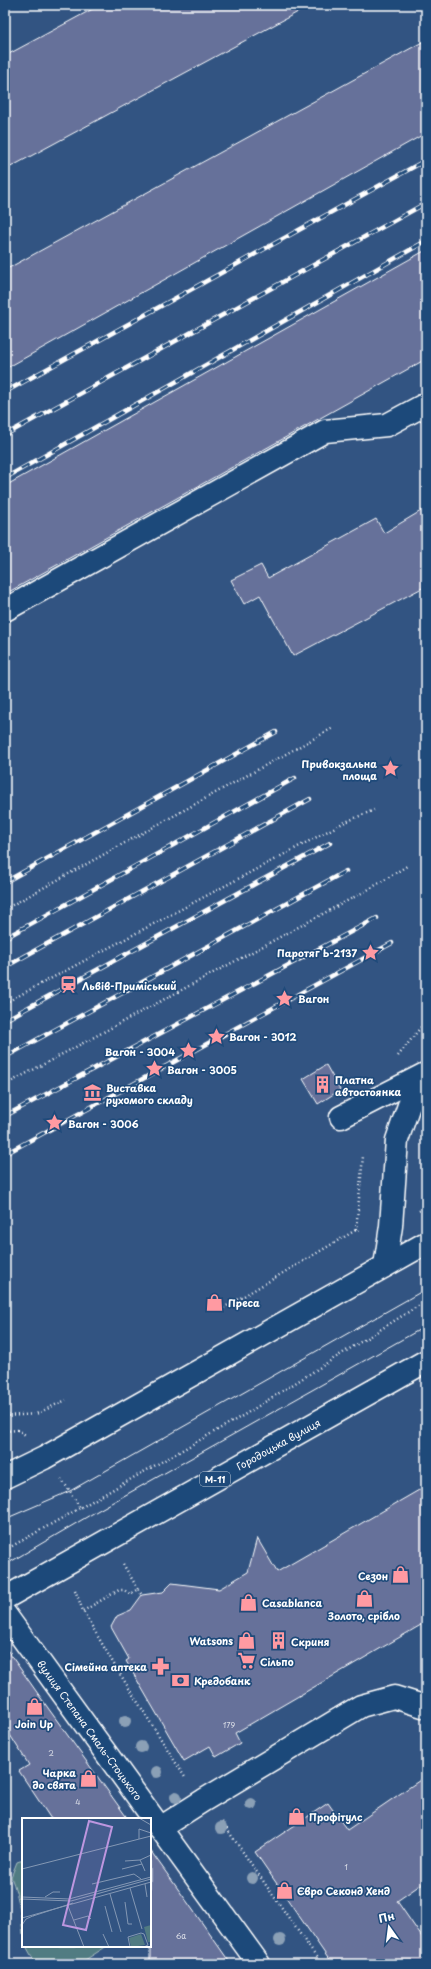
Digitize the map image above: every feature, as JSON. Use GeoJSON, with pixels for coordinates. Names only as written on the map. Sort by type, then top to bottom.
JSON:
{"type":"FeatureCollection","features":[{"type":"Feature","properties":{"kind":"main road"},"geometry":{"type":"LineString","coordinates":[[5,610],[325,430],[387,425],[426,404]]}},
{"type":"Feature","properties":{"kind":"main road"},"geometry":{"type":"LineString","coordinates":[[340,1117],[422,1076]]}},
{"type":"Feature","properties":{"kind":"main road"},"geometry":{"type":"LineString","coordinates":[[385,1266],[391,1226],[397,1140],[422,1076]]}},
{"type":"Feature","properties":{"kind":"main road"},"geometry":{"type":"LineString","coordinates":[[5,1477],[44,1458],[426,1243]]}},
{"type":"Feature","properties":{"kind":"main road","name":"Городоцька вулиця"},"geometry":{"type":"LineString","coordinates":[[5,1598],[426,1360]]}},
{"type":"Feature","properties":{"kind":"main road","name":"вулиця Степана Смаль-Стоцького"},"geometry":{"type":"LineString","coordinates":[[5,1614],[259,1964]]}},
{"type":"Feature","properties":{"kind":"main road"},"geometry":{"type":"LineString","coordinates":[[160,1828],[361,1706],[394,1697],[426,1707]]}},
{"type":"Feature","properties":{"kind":"path"},"geometry":{"type":"LineString","coordinates":[[5,909],[333,728]]}},
{"type":"Feature","properties":{"kind":"path"},"geometry":{"type":"LineString","coordinates":[[5,1003],[343,823],[374,810]]}},
{"type":"Feature","properties":{"kind":"path"},"geometry":{"type":"LineString","coordinates":[[5,1085],[364,891],[407,866]]}},
{"type":"Feature","properties":{"kind":"path"},"geometry":{"type":"LineString","coordinates":[[396,1058],[426,1023]]}},
{"type":"Feature","properties":{"kind":"path"},"geometry":{"type":"LineString","coordinates":[[356,1230],[363,1156]]}},
{"type":"Feature","properties":{"kind":"path"},"geometry":{"type":"LineString","coordinates":[[220,1310],[356,1230],[391,1226]]}},
{"type":"Feature","properties":{"kind":"path"},"geometry":{"type":"LineString","coordinates":[[5,1550],[244,1415],[426,1301]]}},
{"type":"Feature","properties":{"kind":"path"},"geometry":{"type":"LineString","coordinates":[[5,1416],[36,1414],[66,1400]]}},
{"type":"Feature","properties":{"kind":"path"},"geometry":{"type":"LineString","coordinates":[[5,1431],[18,1430],[26,1436]]}},
{"type":"Feature","properties":{"kind":"path"},"geometry":{"type":"LineString","coordinates":[[73,1496],[80,1508]]}},
{"type":"Feature","properties":{"kind":"path"},"geometry":{"type":"LineString","coordinates":[[124,1565],[142,1595]]}},
{"type":"Feature","properties":{"kind":"path"},"geometry":{"type":"LineString","coordinates":[[83,1611],[119,1590],[124,1590],[130,1594],[138,1589]]}},
{"type":"Feature","properties":{"kind":"path"},"geometry":{"type":"LineString","coordinates":[[75,1590],[83,1611],[115,1666],[189,1783]]}},
{"type":"Feature","properties":{"kind":"path"},"geometry":{"type":"LineString","coordinates":[[222,1822],[321,1964]]}},
{"type":"Feature","properties":{"kind":"green space"},"geometry":{"type":"Polygon","coordinates":[[[22,1860],[22,1928],[18,1899],[11,1877],[17,1862],[22,1860]]]}},
{"type":"Feature","properties":{"kind":"green space"},"geometry":{"type":"Polygon","coordinates":[[[27,1947],[105,1947],[79,1964],[36,1964],[27,1947]]]}},
{"type":"Feature","properties":{"kind":"building"},"geometry":{"type":"Polygon","coordinates":[[[100,5],[311,5],[5,170],[5,56],[100,5]]]}},
{"type":"Feature","properties":{"kind":"building"},"geometry":{"type":"Polygon","coordinates":[[[426,40],[426,133],[5,369],[5,270],[426,40]]]}},
{"type":"Feature","properties":{"kind":"building"},"geometry":{"type":"Polygon","coordinates":[[[426,250],[426,359],[5,594],[5,486],[426,250]]]}},
{"type":"Feature","properties":{"kind":"building"},"geometry":{"type":"Polygon","coordinates":[[[426,508],[426,586],[293,656],[260,595],[244,604],[231,580],[261,565],[268,578],[376,519],[384,533],[426,508]]]}},
{"type":"Feature","properties":{"kind":"building","name":"Платна автостоянка"},"geometry":{"type":"Polygon","coordinates":[[[326,1065],[340,1090],[318,1104],[303,1079],[326,1065]]]}},
{"type":"Feature","properties":{"kind":"building","name":"Скриня"},"geometry":{"type":"Polygon","coordinates":[[[426,1486],[426,1622],[235,1733],[240,1743],[216,1757],[210,1746],[184,1761],[126,1661],[129,1659],[111,1627],[117,1616],[131,1610],[142,1595],[163,1592],[172,1583],[219,1589],[248,1572],[257,1538],[277,1572],[426,1486]]]}},
{"type":"Feature","properties":{"kind":"building"},"geometry":{"type":"Polygon","coordinates":[[[5,1647],[127,1818],[50,1818],[19,1771],[29,1765],[5,1727],[5,1647]]]}},
{"type":"Feature","properties":{"kind":"building"},"geometry":{"type":"Polygon","coordinates":[[[426,1776],[426,1881],[397,1901],[426,1943],[426,1964],[332,1964],[255,1852],[328,1803],[347,1830],[426,1776]]]}},
{"type":"Feature","properties":{"kind":"building"},"geometry":{"type":"Polygon","coordinates":[[[151,1851],[231,1964],[150,1964],[151,1947],[151,1851]]]}},
{"type":"Feature","properties":{"kind":"tram line"},"geometry":{"type":"LineString","coordinates":[[5,1519],[70,1491],[426,1289]]}},
{"type":"Feature","properties":{"kind":"tram line"},"geometry":{"type":"LineString","coordinates":[[5,1565],[97,1511],[426,1326]]}},
{"type":"Feature","properties":{"kind":"railway"},"geometry":{"type":"LineString","coordinates":[[5,392],[426,160]]}},
{"type":"Feature","properties":{"kind":"railway"},"geometry":{"type":"LineString","coordinates":[[5,435],[426,203]]}},
{"type":"Feature","properties":{"kind":"railway"},"geometry":{"type":"LineString","coordinates":[[5,478],[426,241]]}},
{"type":"Feature","properties":{"kind":"railway"},"geometry":{"type":"LineString","coordinates":[[5,882],[276,732]]}},
{"type":"Feature","properties":{"kind":"railway"},"geometry":{"type":"LineString","coordinates":[[5,938],[295,778]]}},
{"type":"Feature","properties":{"kind":"railway"},"geometry":{"type":"LineString","coordinates":[[5,967],[310,799]]}},
{"type":"Feature","properties":{"kind":"railway"},"geometry":{"type":"LineString","coordinates":[[5,1020],[330,843]]}},
{"type":"Feature","properties":{"kind":"railway"},"geometry":{"type":"LineString","coordinates":[[5,1057],[346,871]]}},
{"type":"Feature","properties":{"kind":"railway"},"geometry":{"type":"LineString","coordinates":[[5,1116],[377,918]]}},
{"type":"Feature","properties":{"kind":"railway"},"geometry":{"type":"LineString","coordinates":[[5,1154],[392,943]]}},
{"type":"Feature","properties":{"kind":"place","name":"Привокзальна площа"},"geometry":{"type":"Point","coordinates":[390,769]}},
{"type":"Feature","properties":{"kind":"place","name":"Паротяг Ь-2137"},"geometry":{"type":"Point","coordinates":[370,952]}},
{"type":"Feature","properties":{"kind":"place","name":"Львів-Приміський"},"geometry":{"type":"Point","coordinates":[69,985]}},
{"type":"Feature","properties":{"kind":"place","name":"Вагон"},"geometry":{"type":"Point","coordinates":[285,998]}},
{"type":"Feature","properties":{"kind":"place","name":"Вагон - 3012"},"geometry":{"type":"Point","coordinates":[216,1036]}},
{"type":"Feature","properties":{"kind":"place","name":"Вагон - 3004"},"geometry":{"type":"Point","coordinates":[188,1051]}},
{"type":"Feature","properties":{"kind":"place","name":"Вагон - 3005"},"geometry":{"type":"Point","coordinates":[154,1069]}},
{"type":"Feature","properties":{"kind":"place","name":"Платна автостоянка"},"geometry":{"type":"Point","coordinates":[322,1085]}},
{"type":"Feature","properties":{"kind":"place","name":"Виставка рухомого складу"},"geometry":{"type":"Point","coordinates":[93,1093]}},
{"type":"Feature","properties":{"kind":"place","name":"Вагон - 3006"},"geometry":{"type":"Point","coordinates":[55,1123]}},
{"type":"Feature","properties":{"kind":"place","name":"Преса"},"geometry":{"type":"Point","coordinates":[215,1302]}},
{"type":"Feature","properties":{"kind":"place","name":"Сезон"},"geometry":{"type":"Point","coordinates":[401,1575]}},
{"type":"Feature","properties":{"kind":"place","name":"Золото, срібло"},"geometry":{"type":"Point","coordinates":[364,1598]}},
{"type":"Feature","properties":{"kind":"place","name":"Casablanca"},"geometry":{"type":"Point","coordinates":[249,1602]}},
{"type":"Feature","properties":{"kind":"place","name":"Watsons"},"geometry":{"type":"Point","coordinates":[246,1640]}},
{"type":"Feature","properties":{"kind":"place","name":"Скриня"},"geometry":{"type":"Point","coordinates":[278,1641]}},
{"type":"Feature","properties":{"kind":"place","name":"Сільпо"},"geometry":{"type":"Point","coordinates":[247,1661]}},
{"type":"Feature","properties":{"kind":"place","name":"Сімейна аптека"},"geometry":{"type":"Point","coordinates":[160,1666]}},
{"type":"Feature","properties":{"kind":"place","name":"Кредобанк"},"geometry":{"type":"Point","coordinates":[181,1680]}},
{"type":"Feature","properties":{"kind":"place","name":"Join Up"},"geometry":{"type":"Point","coordinates":[34,1706]}},
{"type":"Feature","properties":{"kind":"place","name":"Чарка до свята"},"geometry":{"type":"Point","coordinates":[89,1778]}},
{"type":"Feature","properties":{"kind":"place","name":"Профітулс"},"geometry":{"type":"Point","coordinates":[296,1816]}},
{"type":"Feature","properties":{"kind":"place","name":"Євро Секонд Хенд"},"geometry":{"type":"Point","coordinates":[284,1890]}}]}
